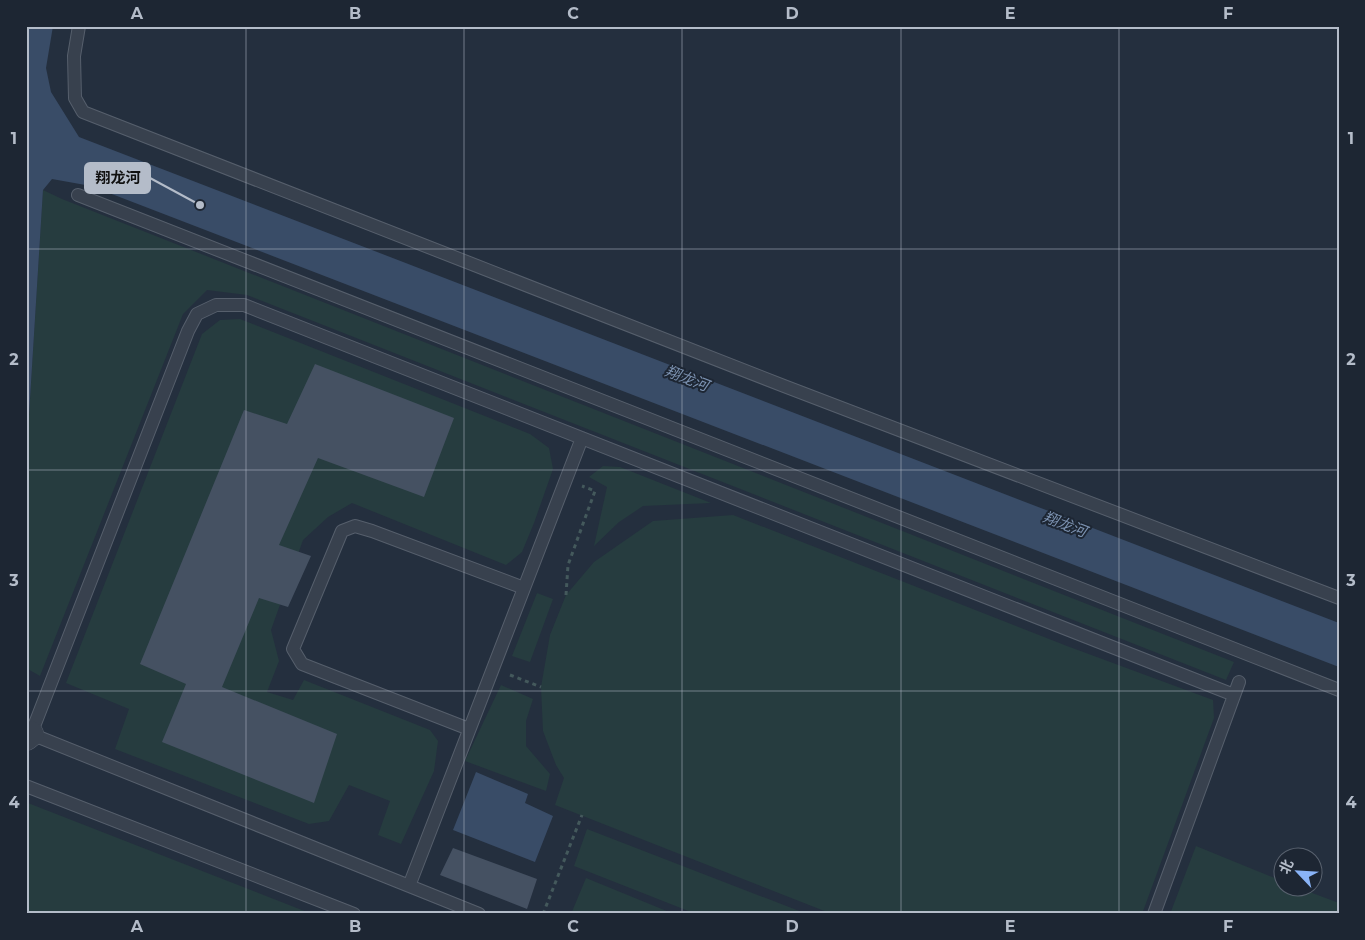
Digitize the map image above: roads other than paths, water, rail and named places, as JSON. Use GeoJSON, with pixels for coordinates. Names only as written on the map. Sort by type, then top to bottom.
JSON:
{"type":"FeatureCollection","features":[{"type":"Feature","properties":{"kind":"lane"},"geometry":{"type":"LineString","coordinates":[[79,26],[74,56],[75,98],[83,112],[784,386],[1339,598]]}},
{"type":"Feature","properties":{"kind":"lane"},"geometry":{"type":"LineString","coordinates":[[78,196],[1339,690]]}},
{"type":"Feature","properties":{"kind":"lane"},"geometry":{"type":"LineString","coordinates":[[479,914],[29,736],[188,331],[197,314],[216,305],[244,305],[1234,695]]}},
{"type":"Feature","properties":{"kind":"lane"},"geometry":{"type":"LineString","coordinates":[[409,886],[582,438]]}},
{"type":"Feature","properties":{"kind":"lane"},"geometry":{"type":"LineString","coordinates":[[469,729],[302,664],[293,649],[342,531],[355,526],[524,588]]}},
{"type":"Feature","properties":{"kind":"lane"},"geometry":{"type":"LineString","coordinates":[[1154,914],[1239,682]]}},
{"type":"Feature","properties":{"kind":"lane"},"geometry":{"type":"LineString","coordinates":[[26,786],[354,914]]}},
{"type":"Feature","properties":{"kind":"water"},"geometry":{"type":"Polygon","coordinates":[[[26,26],[53,26],[46,68],[51,92],[79,137],[1339,623],[1339,667],[91,186],[52,179],[43,190],[26,463],[26,26]]]}},
{"type":"Feature","properties":{"kind":"water"},"geometry":{"type":"Polygon","coordinates":[[[476,772],[528,794],[525,803],[553,816],[535,862],[453,830],[476,772]]]}},
{"type":"Feature","properties":{"kind":"place","name":"翔龙河"},"geometry":{"type":"Point","coordinates":[200,205]}}]}
